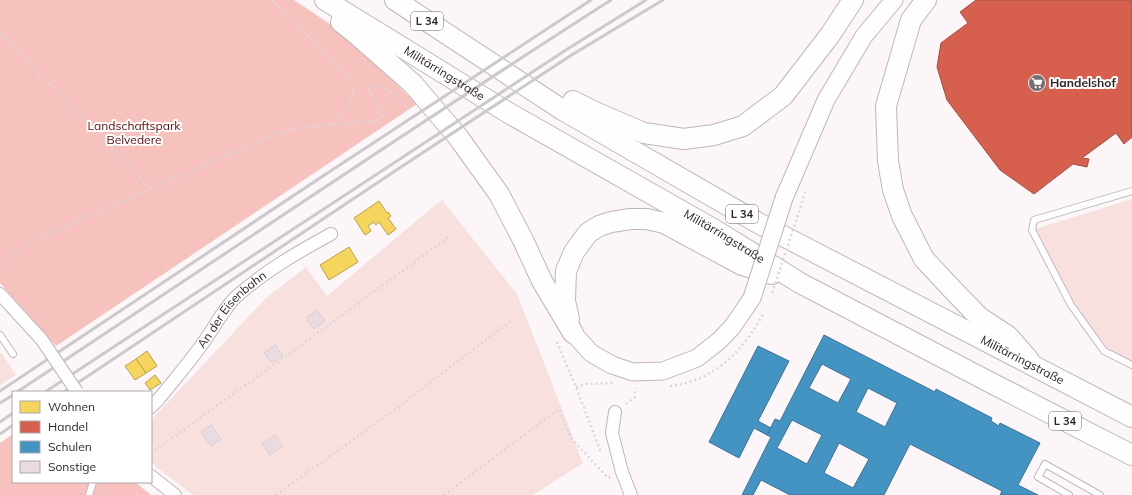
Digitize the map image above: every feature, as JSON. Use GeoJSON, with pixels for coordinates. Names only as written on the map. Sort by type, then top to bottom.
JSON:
{"type":"FeatureCollection","features":[{"type":"Feature","properties":{"kind":"highway","name":"L 34"},"geometry":{"type":"LineString","coordinates":[[312,0],[355,33],[413,84],[458,137],[499,194],[524,240],[564,335]]}},
{"type":"Feature","properties":{"kind":"highway","name":"Militärringstraße"},"geometry":{"type":"LineString","coordinates":[[325,0],[507,112],[714,230],[800,283],[1132,455]]}},
{"type":"Feature","properties":{"kind":"highway","name":"Militärringstraße"},"geometry":{"type":"LineString","coordinates":[[395,0],[561,109],[760,224],[1132,417]]}},
{"type":"Feature","properties":{"kind":"highway","name":"L 34"},"geometry":{"type":"LineString","coordinates":[[459,42],[595,112],[644,133],[684,139],[714,135],[743,126],[783,96],[830,35],[853,0]]}},
{"type":"Feature","properties":{"kind":"highway","name":"L 34"},"geometry":{"type":"LineString","coordinates":[[926,0],[911,20],[886,106],[888,161],[893,190],[902,216],[924,259],[979,317],[1008,336],[1035,368]]}},
{"type":"Feature","properties":{"kind":"highway","name":"L 34"},"geometry":{"type":"LineString","coordinates":[[564,335],[566,271],[574,252],[588,233],[611,222],[631,219],[647,219],[664,223],[742,265],[800,283]]}},
{"type":"Feature","properties":{"kind":"main road","name":"L 34"},"geometry":{"type":"LineString","coordinates":[[564,335],[612,365],[633,372],[663,371],[696,358],[720,340],[733,326],[752,298],[784,198],[826,100],[864,36],[894,0]]}},
{"type":"Feature","properties":{"kind":"street","name":"An der Eisenbahn"},"geometry":{"type":"LineString","coordinates":[[152,406],[202,344],[236,297],[252,283],[292,256],[331,234]]}},
{"type":"Feature","properties":{"kind":"street"},"geometry":{"type":"LineString","coordinates":[[0,294],[42,340],[76,391]]}},
{"type":"Feature","properties":{"kind":"street"},"geometry":{"type":"LineString","coordinates":[[615,412],[612,433],[622,472],[631,495]]}},
{"type":"Feature","properties":{"kind":"street"},"geometry":{"type":"LineString","coordinates":[[152,477],[175,495]]}},
{"type":"Feature","properties":{"kind":"lane"},"geometry":{"type":"LineString","coordinates":[[1132,191],[1034,220],[1032,230],[1071,305],[1104,350],[1132,365]]}},
{"type":"Feature","properties":{"kind":"lane"},"geometry":{"type":"LineString","coordinates":[[0,335],[13,354]]}},
{"type":"Feature","properties":{"kind":"lane"},"geometry":{"type":"LineString","coordinates":[[1069,495],[1038,477],[1045,464],[1100,495]]}},
{"type":"Feature","properties":{"kind":"lane"},"geometry":{"type":"LineString","coordinates":[[89,495],[93,483]]}},
{"type":"Feature","properties":{"kind":"path"},"geometry":{"type":"LineString","coordinates":[[272,0],[329,57],[352,84],[353,90],[351,100],[334,124]]}},
{"type":"Feature","properties":{"kind":"path"},"geometry":{"type":"LineString","coordinates":[[0,33],[152,189]]}},
{"type":"Feature","properties":{"kind":"path"},"geometry":{"type":"LineString","coordinates":[[0,265],[11,254],[32,241],[275,134],[303,127],[375,121],[380,119],[383,115],[383,111],[370,94],[370,86],[381,86],[411,111]]}},
{"type":"Feature","properties":{"kind":"path"},"geometry":{"type":"LineString","coordinates":[[770,299],[806,190]]}},
{"type":"Feature","properties":{"kind":"path"},"geometry":{"type":"LineString","coordinates":[[152,452],[310,339],[451,235]]}},
{"type":"Feature","properties":{"kind":"path"},"geometry":{"type":"LineString","coordinates":[[276,495],[397,408],[513,320]]}},
{"type":"Feature","properties":{"kind":"path"},"geometry":{"type":"LineString","coordinates":[[444,495],[559,409],[571,438],[608,478],[622,472],[600,450],[576,387],[564,335]]}},
{"type":"Feature","properties":{"kind":"path"},"geometry":{"type":"LineString","coordinates":[[635,386],[635,397]]}},
{"type":"Feature","properties":{"kind":"shaded area"},"geometry":{"type":"Polygon","coordinates":[[[1132,199],[1132,365],[1104,351],[1071,305],[1035,229],[1132,199]]]}},
{"type":"Feature","properties":{"kind":"shaded area"},"geometry":{"type":"Polygon","coordinates":[[[442,200],[517,294],[583,463],[533,495],[193,495],[152,463],[152,419],[266,298],[306,267],[327,296],[442,200]]]}},
{"type":"Feature","properties":{"kind":"shaded area"},"geometry":{"type":"Polygon","coordinates":[[[1,352],[16,375],[0,385],[0,353],[1,352]]]}},
{"type":"Feature","properties":{"kind":"green space","name":"Landschaftspark Belvedere"},"geometry":{"type":"Polygon","coordinates":[[[0,0],[294,0],[342,32],[417,104],[56,346],[0,283],[0,0]]]}},
{"type":"Feature","properties":{"kind":"green space"},"geometry":{"type":"Polygon","coordinates":[[[12,435],[12,483],[136,483],[151,495],[0,495],[0,443],[12,435]]]}},
{"type":"Feature","properties":{"kind":"building: Wohnen"},"geometry":{"type":"Polygon","coordinates":[[[379,201],[387,213],[388,212],[391,216],[388,218],[396,229],[388,235],[379,222],[376,225],[374,222],[368,226],[371,231],[365,235],[354,218],[379,201]]]}},
{"type":"Feature","properties":{"kind":"building: Wohnen"},"geometry":{"type":"Polygon","coordinates":[[[349,247],[358,262],[329,280],[320,265],[349,247]]]}},
{"type":"Feature","properties":{"kind":"building: Wohnen"},"geometry":{"type":"Polygon","coordinates":[[[147,351],[157,366],[146,373],[136,359],[147,351]]]}},
{"type":"Feature","properties":{"kind":"building: Wohnen"},"geometry":{"type":"Polygon","coordinates":[[[136,359],[146,373],[135,380],[125,366],[136,359]]]}},
{"type":"Feature","properties":{"kind":"building: Wohnen"},"geometry":{"type":"Polygon","coordinates":[[[155,375],[161,383],[150,390],[145,383],[155,375]]]}},
{"type":"Feature","properties":{"kind":"building: Handel","name":"Handelshof"},"geometry":{"type":"Polygon","coordinates":[[[976,0],[1132,0],[1132,137],[1124,144],[1116,133],[1082,158],[1089,159],[1087,167],[1073,164],[1034,194],[1000,170],[947,100],[937,67],[941,43],[968,23],[960,12],[976,0]]]}},
{"type":"Feature","properties":{"kind":"building: Schulen"},"geometry":{"type":"Polygon","coordinates":[[[824,335],[935,392],[936,389],[992,418],[991,421],[999,426],[1000,423],[1040,443],[1018,485],[1038,495],[1000,495],[1002,491],[910,444],[884,495],[790,495],[761,480],[753,495],[742,495],[771,437],[767,435],[775,419],[780,421],[824,335]],[[822,364],[809,388],[838,403],[851,379],[822,364]],[[868,388],[856,412],[885,427],[897,403],[868,388]],[[792,420],[777,448],[807,464],[822,435],[792,420]],[[839,443],[824,473],[853,488],[869,459],[839,443]]]}},
{"type":"Feature","properties":{"kind":"building: Schulen"},"geometry":{"type":"Polygon","coordinates":[[[758,346],[789,361],[758,421],[771,428],[767,435],[754,428],[739,458],[709,442],[758,346]]]}},
{"type":"Feature","properties":{"kind":"building: Sonstige"},"geometry":{"type":"Polygon","coordinates":[[[317,310],[325,321],[314,329],[306,318],[317,310]]]}},
{"type":"Feature","properties":{"kind":"building: Sonstige"},"geometry":{"type":"Polygon","coordinates":[[[275,345],[283,356],[272,363],[264,353],[275,345]]]}},
{"type":"Feature","properties":{"kind":"building: Sonstige"},"geometry":{"type":"Polygon","coordinates":[[[211,425],[221,439],[211,446],[201,432],[211,425]]]}},
{"type":"Feature","properties":{"kind":"building: Sonstige"},"geometry":{"type":"Polygon","coordinates":[[[275,435],[283,446],[270,455],[262,444],[275,435]]]}},
{"type":"Feature","properties":{"kind":"railway"},"geometry":{"type":"LineString","coordinates":[[0,391],[591,0]]}},
{"type":"Feature","properties":{"kind":"railway"},"geometry":{"type":"LineString","coordinates":[[19,391],[387,146],[611,0]]}},
{"type":"Feature","properties":{"kind":"railway"},"geometry":{"type":"LineString","coordinates":[[47,391],[569,48],[646,0]]}},
{"type":"Feature","properties":{"kind":"railway"},"geometry":{"type":"LineString","coordinates":[[65,391],[570,56],[663,0]]}},
{"type":"Feature","properties":{"kind":"railway"},"geometry":{"type":"LineString","coordinates":[[0,403],[12,396]]}},
{"type":"Feature","properties":{"kind":"railway"},"geometry":{"type":"LineString","coordinates":[[0,422],[12,414]]}},
{"type":"Feature","properties":{"kind":"railway"},"geometry":{"type":"LineString","coordinates":[[0,434],[12,426]]}},
{"type":"Feature","properties":{"kind":"place","name":"Handelshof"},"geometry":{"type":"Point","coordinates":[1037,83]}}]}
